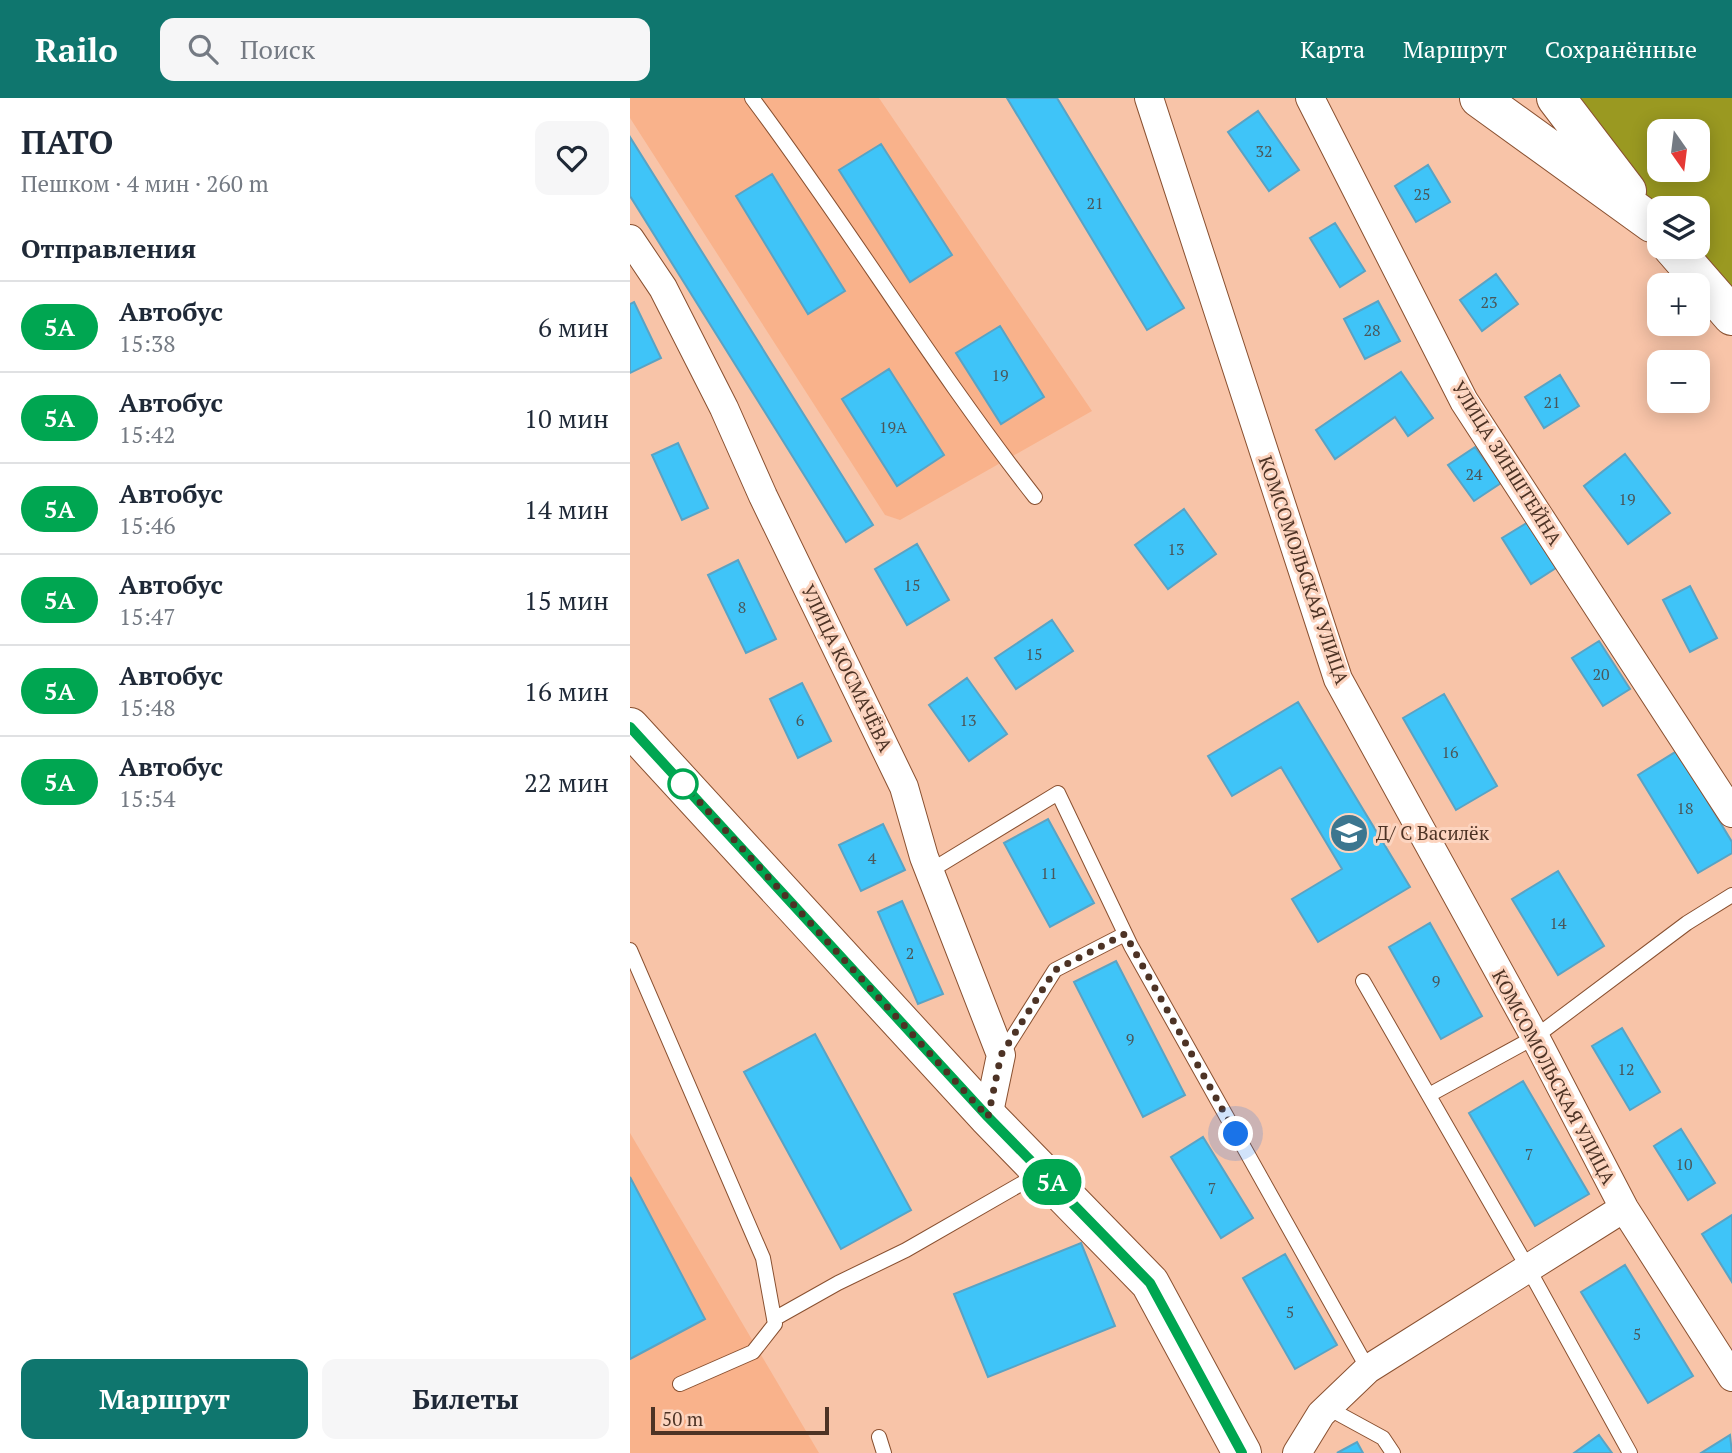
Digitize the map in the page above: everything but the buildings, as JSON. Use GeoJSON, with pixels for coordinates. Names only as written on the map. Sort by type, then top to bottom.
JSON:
{"type":"FeatureCollection","features":[{"type":"Feature","properties":{"kind":"main road"},"geometry":{"type":"LineString","coordinates":[[1479,98],[1647,223]]}},
{"type":"Feature","properties":{"kind":"main road"},"geometry":{"type":"LineString","coordinates":[[1556,98],[1647,215]]}},
{"type":"Feature","properties":{"kind":"main road"},"geometry":{"type":"LineString","coordinates":[[1683,259],[1732,316]]}},
{"type":"Feature","properties":{"kind":"main road"},"geometry":{"type":"LineString","coordinates":[[630,727],[988,1117],[1150,1283],[1242,1453]]}},
{"type":"Feature","properties":{"kind":"street","name":"КОМСОМОЛЬСКАЯ УЛИЦА"},"geometry":{"type":"LineString","coordinates":[[1149,98],[1338,679],[1535,1038],[1624,1208],[1732,1377]]}},
{"type":"Feature","properties":{"kind":"street","name":"УЛИЦА ЗИНШТЕЙНА"},"geometry":{"type":"LineString","coordinates":[[1310,98],[1464,401],[1732,813]]}},
{"type":"Feature","properties":{"kind":"street","name":"УЛИЦА КОСМАЧЁВА"},"geometry":{"type":"LineString","coordinates":[[630,239],[663,288],[724,408],[763,496],[904,788],[930,872],[1001,1055]]}},
{"type":"Feature","properties":{"kind":"street"},"geometry":{"type":"LineString","coordinates":[[988,1117],[1001,1055]]}},
{"type":"Feature","properties":{"kind":"street"},"geometry":{"type":"LineString","coordinates":[[1297,1453],[1321,1413],[1368,1369],[1624,1208]]}},
{"type":"Feature","properties":{"kind":"lane"},"geometry":{"type":"LineString","coordinates":[[752,98],[792,151],[980,426],[1035,497]]}},
{"type":"Feature","properties":{"kind":"lane"},"geometry":{"type":"LineString","coordinates":[[930,872],[1058,793],[1125,934],[1368,1369]]}},
{"type":"Feature","properties":{"kind":"lane"},"geometry":{"type":"LineString","coordinates":[[1429,1095],[1535,1038],[1687,923],[1732,895]]}},
{"type":"Feature","properties":{"kind":"lane"},"geometry":{"type":"LineString","coordinates":[[1001,1055],[1055,970],[1125,934]]}},
{"type":"Feature","properties":{"kind":"lane"},"geometry":{"type":"LineString","coordinates":[[630,950],[764,1258],[775,1324],[752,1352],[680,1384]]}},
{"type":"Feature","properties":{"kind":"lane"},"geometry":{"type":"LineString","coordinates":[[1363,981],[1528,1268],[1630,1453]]}},
{"type":"Feature","properties":{"kind":"lane"},"geometry":{"type":"LineString","coordinates":[[774,1319],[838,1283],[906,1250],[1042,1172]]}},
{"type":"Feature","properties":{"kind":"lane"},"geometry":{"type":"LineString","coordinates":[[1328,1408],[1383,1438],[1393,1453]]}},
{"type":"Feature","properties":{"kind":"lane"},"geometry":{"type":"LineString","coordinates":[[879,1437],[884,1453]]}},
{"type":"Feature","properties":{"kind":"shaded area"},"geometry":{"type":"Polygon","coordinates":[[[630,98],[879,98],[1092,411],[900,520],[885,515],[630,118],[630,98]]]}},
{"type":"Feature","properties":{"kind":"shaded area"},"geometry":{"type":"Polygon","coordinates":[[[1556,98],[1732,98],[1732,316],[1710,291],[1710,273],[1695,273],[1682,259],[1710,259],[1710,196],[1647,196],[1647,216],[1556,98]]]}},
{"type":"Feature","properties":{"kind":"shaded area"},"geometry":{"type":"Polygon","coordinates":[[[630,1133],[819,1453],[630,1453],[630,1133]]]}},
{"type":"Feature","properties":{"kind":"bus line","name":"5А"},"geometry":{"type":"LineString","coordinates":[[630,727],[988,1117],[1150,1283],[1242,1453]]}},
{"type":"Feature","properties":{"kind":"place","name":"Д/ С Василёк"},"geometry":{"type":"Point","coordinates":[1349,833]}},
{"type":"Feature","properties":{"kind":"route"},"geometry":{"type":"LineString","coordinates":[[683,784],[988,1117],[1001,1055],[1055,970],[1125,934],[1236,1134]]}}]}
